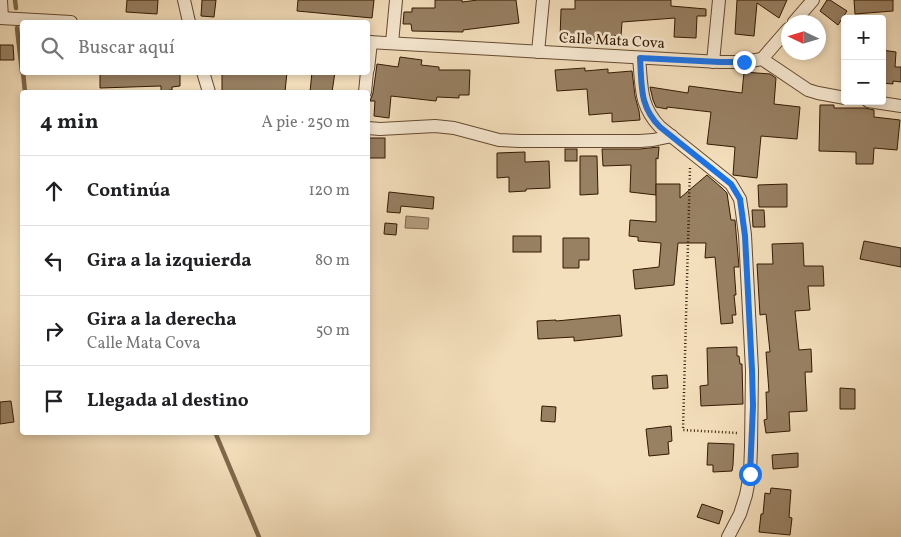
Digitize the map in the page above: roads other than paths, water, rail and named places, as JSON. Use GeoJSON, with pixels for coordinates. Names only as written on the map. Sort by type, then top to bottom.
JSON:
{"type":"FeatureCollection","features":[{"type":"Feature","properties":{"kind":"street"},"geometry":{"type":"LineString","coordinates":[[0,0],[1,18],[36,20]]}},
{"type":"Feature","properties":{"kind":"street"},"geometry":{"type":"LineString","coordinates":[[184,0],[189,20]]}},
{"type":"Feature","properties":{"kind":"street"},"geometry":{"type":"LineString","coordinates":[[392,43],[396,0]]}},
{"type":"Feature","properties":{"kind":"street"},"geometry":{"type":"LineString","coordinates":[[538,52],[543,0]]}},
{"type":"Feature","properties":{"kind":"street"},"geometry":{"type":"LineString","coordinates":[[713,62],[719,0]]}},
{"type":"Feature","properties":{"kind":"street"},"geometry":{"type":"LineString","coordinates":[[800,15],[813,0]]}},
{"type":"Feature","properties":{"kind":"street"},"geometry":{"type":"LineString","coordinates":[[781,37],[762,59],[808,90],[841,97]]}},
{"type":"Feature","properties":{"kind":"street","name":"Calle Mata Cova"},"geometry":{"type":"LineString","coordinates":[[370,42],[713,62],[744,62],[762,59]]}},
{"type":"Feature","properties":{"kind":"street"},"geometry":{"type":"LineString","coordinates":[[640,58],[643,98],[645,106],[653,119],[731,184],[740,199],[747,271],[752,370],[752,434],[750,474],[746,495],[740,514],[728,537]]}},
{"type":"Feature","properties":{"kind":"street"},"geometry":{"type":"LineString","coordinates":[[204,75],[208,90]]}},
{"type":"Feature","properties":{"kind":"street"},"geometry":{"type":"LineString","coordinates":[[364,90],[366,75]]}},
{"type":"Feature","properties":{"kind":"street"},"geometry":{"type":"LineString","coordinates":[[886,104],[901,106]]}},
{"type":"Feature","properties":{"kind":"street"},"geometry":{"type":"LineString","coordinates":[[370,128],[435,126],[454,128],[499,140],[520,141],[653,140],[672,136]]}},
{"type":"Feature","properties":{"kind":"waterway"},"geometry":{"type":"LineString","coordinates":[[15,0],[16,8]]}},
{"type":"Feature","properties":{"kind":"waterway"},"geometry":{"type":"LineString","coordinates":[[17,28],[20,54]]}},
{"type":"Feature","properties":{"kind":"waterway"},"geometry":{"type":"LineString","coordinates":[[23,75],[25,90]]}},
{"type":"Feature","properties":{"kind":"waterway"},"geometry":{"type":"LineString","coordinates":[[216,435],[259,537]]}}]}
